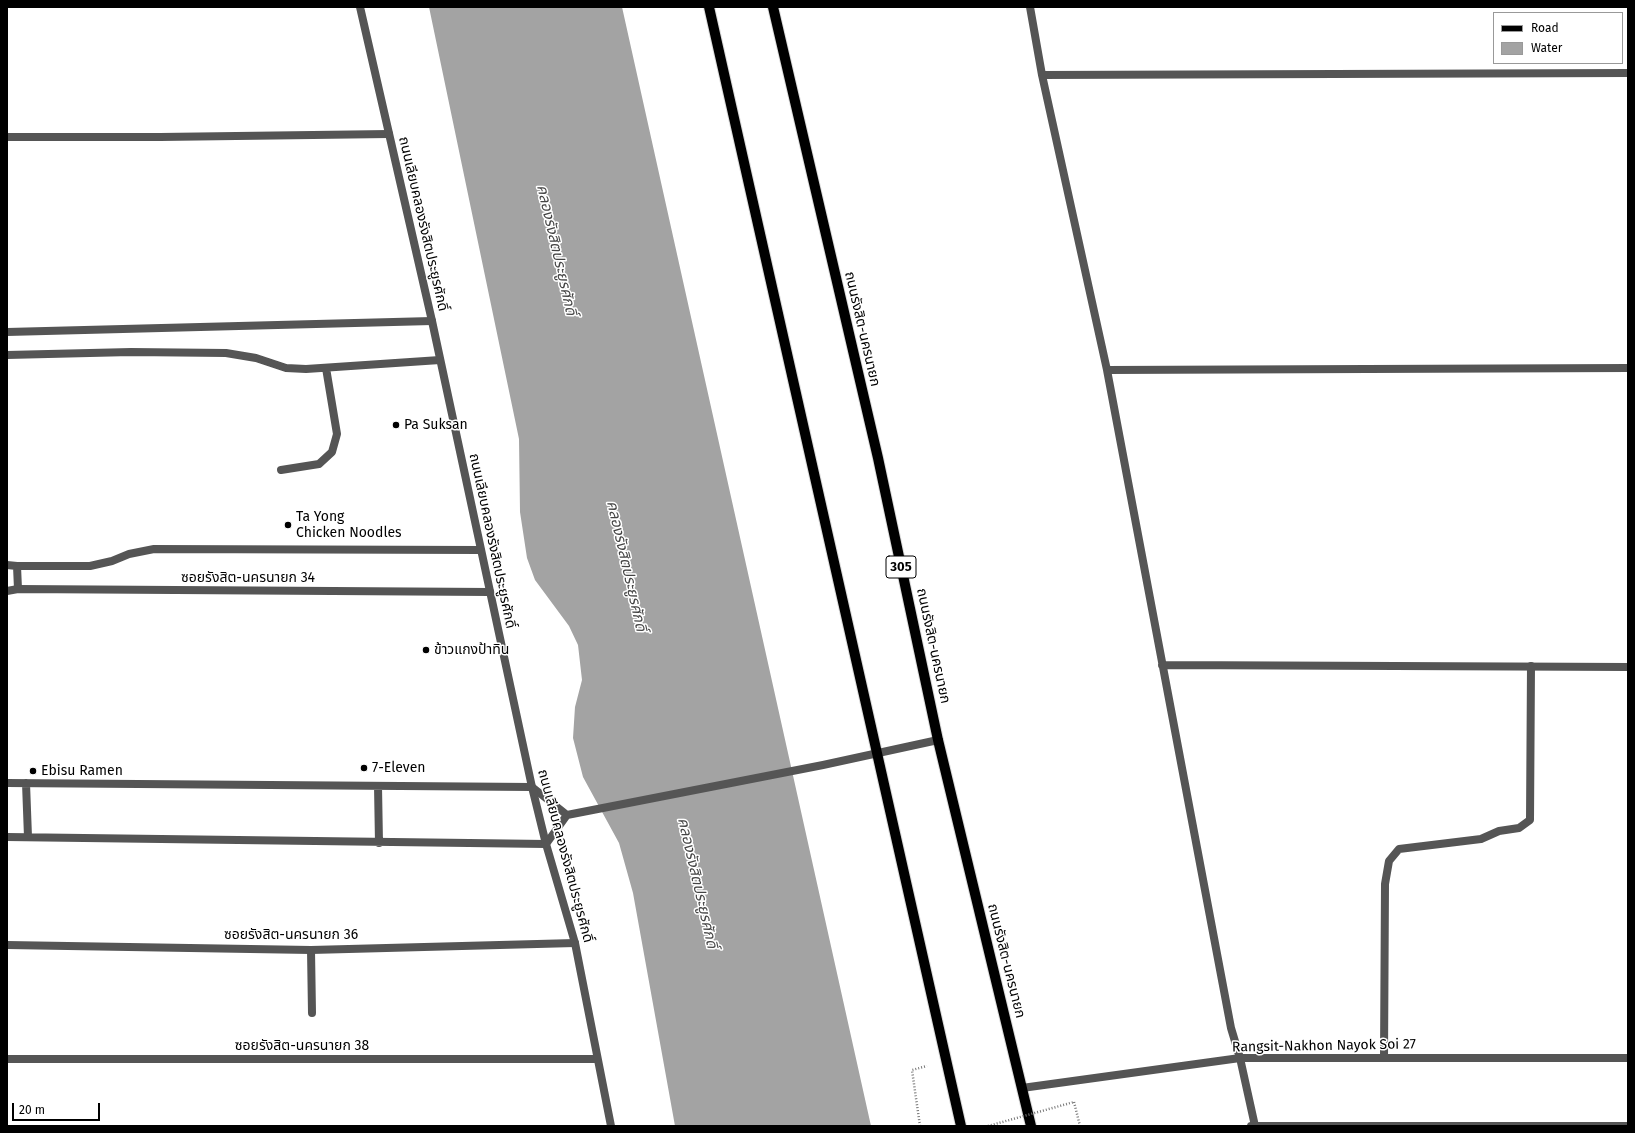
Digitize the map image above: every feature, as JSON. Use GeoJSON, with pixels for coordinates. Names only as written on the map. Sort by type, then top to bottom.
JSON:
{"type":"FeatureCollection","features":[{"type":"Feature","properties":{"kind":"main road"},"geometry":{"type":"LineString","coordinates":[[709,7],[961,1126]]}},
{"type":"Feature","properties":{"kind":"main road","name":"ถนนรังสิต-นครนายก"},"geometry":{"type":"LineString","coordinates":[[773,7],[878,458],[938,740],[1031,1126]]}},
{"type":"Feature","properties":{"kind":"street","name":"ถนนเลียบคลองรังสิตประยูรศักดิ์"},"geometry":{"type":"LineString","coordinates":[[360,7],[432,321],[532,787],[546,844],[575,943],[611,1126]]}},
{"type":"Feature","properties":{"kind":"street"},"geometry":{"type":"LineString","coordinates":[[1030,7],[1042,75],[1107,370],[1231,1028],[1240,1058],[1253,1126],[1628,1126]]}},
{"type":"Feature","properties":{"kind":"street"},"geometry":{"type":"LineString","coordinates":[[1042,75],[1628,73]]}},
{"type":"Feature","properties":{"kind":"street"},"geometry":{"type":"LineString","coordinates":[[7,136],[160,137],[389,134]]}},
{"type":"Feature","properties":{"kind":"street"},"geometry":{"type":"LineString","coordinates":[[7,332],[432,321]]}},
{"type":"Feature","properties":{"kind":"street"},"geometry":{"type":"LineString","coordinates":[[7,355],[131,352],[226,353],[256,358],[286,368],[326,368],[440,360]]}},
{"type":"Feature","properties":{"kind":"street"},"geometry":{"type":"LineString","coordinates":[[280,470],[319,464],[332,452],[337,434],[326,368]]}},
{"type":"Feature","properties":{"kind":"street"},"geometry":{"type":"LineString","coordinates":[[1107,370],[1628,368]]}},
{"type":"Feature","properties":{"kind":"street"},"geometry":{"type":"LineString","coordinates":[[7,565],[90,566],[112,561],[129,554],[154,549],[480,550]]}},
{"type":"Feature","properties":{"kind":"street"},"geometry":{"type":"LineString","coordinates":[[17,566],[18,589]]}},
{"type":"Feature","properties":{"kind":"street","name":"ซอยรังสิต-นครนายก 34"},"geometry":{"type":"LineString","coordinates":[[7,591],[18,589],[490,592]]}},
{"type":"Feature","properties":{"kind":"street"},"geometry":{"type":"LineString","coordinates":[[1162,665],[1628,667]]}},
{"type":"Feature","properties":{"kind":"street"},"geometry":{"type":"LineString","coordinates":[[1384,1058],[1385,884],[1389,861],[1399,849],[1481,839],[1499,831],[1519,828],[1530,820],[1532,666]]}},
{"type":"Feature","properties":{"kind":"street"},"geometry":{"type":"LineString","coordinates":[[7,837],[546,844],[567,815],[823,765],[938,740]]}},
{"type":"Feature","properties":{"kind":"street"},"geometry":{"type":"LineString","coordinates":[[7,783],[532,787],[567,815]]}},
{"type":"Feature","properties":{"kind":"street"},"geometry":{"type":"LineString","coordinates":[[26,783],[28,837]]}},
{"type":"Feature","properties":{"kind":"street"},"geometry":{"type":"LineString","coordinates":[[378,786],[379,843]]}},
{"type":"Feature","properties":{"kind":"street","name":"ซอยรังสิต-นครนายก 36"},"geometry":{"type":"LineString","coordinates":[[7,945],[311,950],[575,943]]}},
{"type":"Feature","properties":{"kind":"street"},"geometry":{"type":"LineString","coordinates":[[311,950],[312,1013]]}},
{"type":"Feature","properties":{"kind":"street","name":"Rangsit-Nakhon Nayok Soi 27"},"geometry":{"type":"LineString","coordinates":[[1022,1088],[1240,1058],[1628,1058]]}},
{"type":"Feature","properties":{"kind":"street","name":"ซอยรังสิต-นครนายก 38"},"geometry":{"type":"LineString","coordinates":[[7,1059],[597,1059]]}},
{"type":"Feature","properties":{"kind":"path"},"geometry":{"type":"LineString","coordinates":[[920,1126],[912,1070],[946,1060]]}},
{"type":"Feature","properties":{"kind":"path"},"geometry":{"type":"LineString","coordinates":[[988,1126],[1074,1102],[1080,1126]]}},
{"type":"Feature","properties":{"kind":"water","name":"คลองรังสิตประยูรศักดิ์"},"geometry":{"type":"Polygon","coordinates":[[[429,7],[622,7],[871,1126],[675,1126],[633,893],[619,843],[583,777],[573,738],[575,707],[582,680],[578,645],[569,626],[535,580],[527,558],[520,512],[519,439],[429,7]]]}},
{"type":"Feature","properties":{"kind":"place","name":"Pa Suksan"},"geometry":{"type":"Point","coordinates":[396,425]}},
{"type":"Feature","properties":{"kind":"place","name":"Ta Yong Chicken Noodles"},"geometry":{"type":"Point","coordinates":[288,525]}},
{"type":"Feature","properties":{"kind":"place","name":"ข้าวแกงป้าทิน"},"geometry":{"type":"Point","coordinates":[426,650]}},
{"type":"Feature","properties":{"kind":"place","name":"7-Eleven"},"geometry":{"type":"Point","coordinates":[364,768]}},
{"type":"Feature","properties":{"kind":"place","name":"Ebisu Ramen"},"geometry":{"type":"Point","coordinates":[33,771]}}]}
